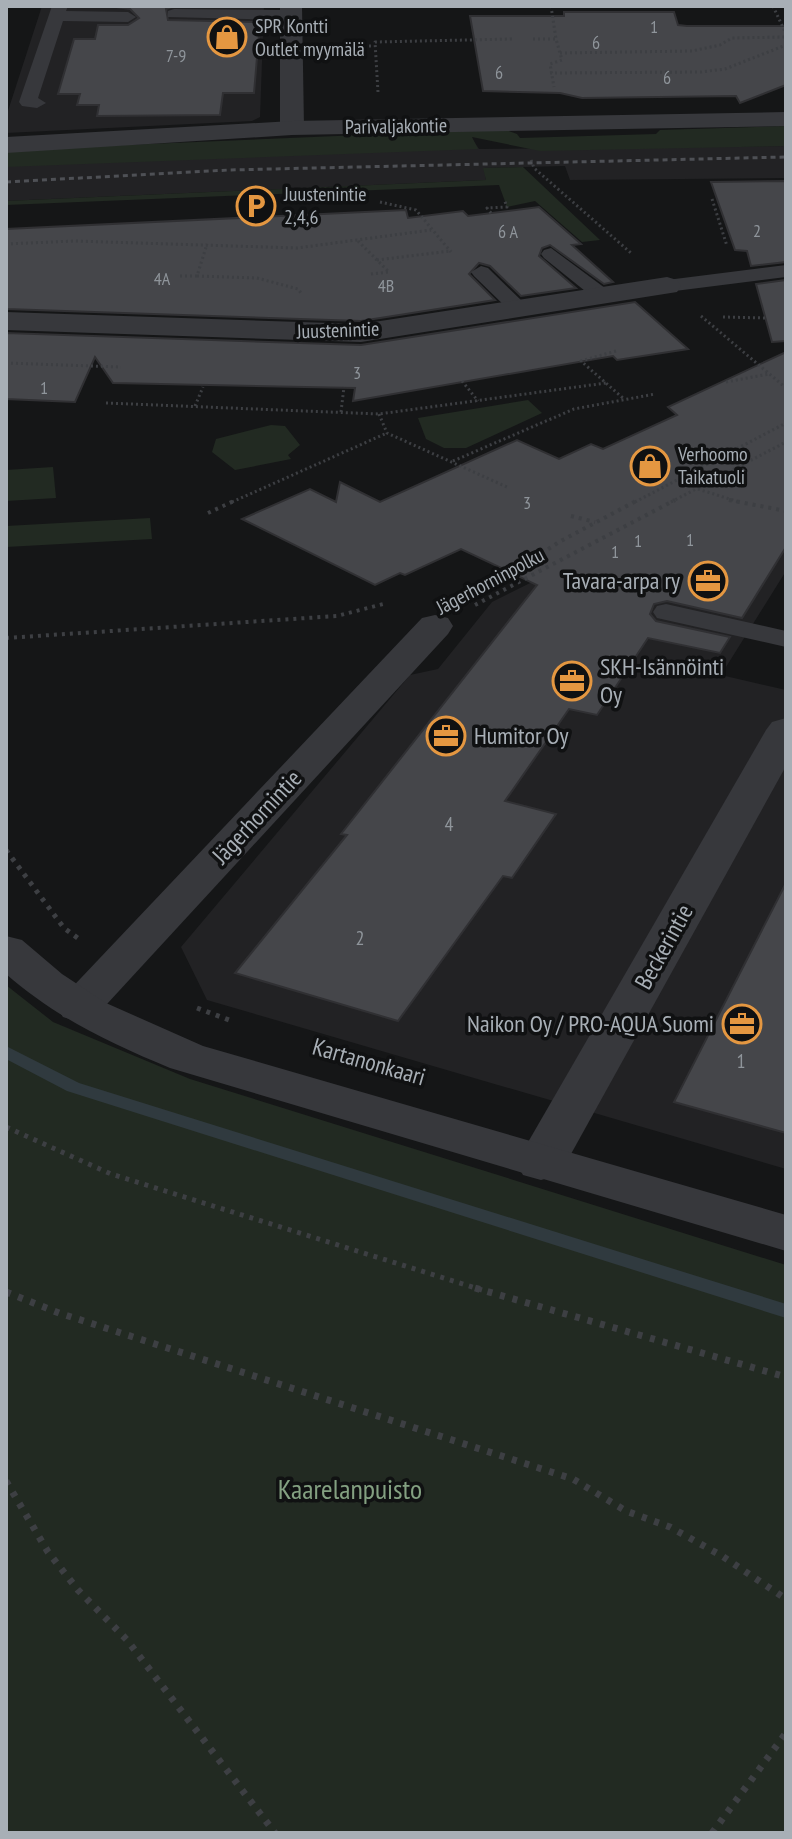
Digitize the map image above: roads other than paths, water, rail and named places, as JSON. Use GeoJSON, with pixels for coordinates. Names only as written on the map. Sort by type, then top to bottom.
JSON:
{"type":"FeatureCollection","features":[{"type":"Feature","properties":{"kind":"street"},"geometry":{"type":"LineString","coordinates":[[290,10],[292,128]]}},
{"type":"Feature","properties":{"kind":"street","name":"Parivaljakontie"},"geometry":{"type":"LineString","coordinates":[[6,145],[292,128],[786,119]]}},
{"type":"Feature","properties":{"kind":"street","name":"Juustenintie"},"geometry":{"type":"LineString","coordinates":[[6,321],[339,334],[667,286]]}},
{"type":"Feature","properties":{"kind":"street","name":"Jägerhornintie"},"geometry":{"type":"LineString","coordinates":[[79,1007],[435,626]]}},
{"type":"Feature","properties":{"kind":"street","name":"Beckerintie"},"geometry":{"type":"LineString","coordinates":[[541,1163],[786,730]]}},
{"type":"Feature","properties":{"kind":"street","name":"Kartanonkaari"},"geometry":{"type":"LineString","coordinates":[[6,950],[31,975],[79,1007],[153,1043],[244,1074],[786,1233]]}},
{"type":"Feature","properties":{"kind":"lane"},"geometry":{"type":"LineString","coordinates":[[174,14],[290,10]]}},
{"type":"Feature","properties":{"kind":"lane"},"geometry":{"type":"LineString","coordinates":[[37,103],[28,102],[58,11],[128,17]]}},
{"type":"Feature","properties":{"kind":"lane"},"geometry":{"type":"LineString","coordinates":[[551,254],[602,295]]}},
{"type":"Feature","properties":{"kind":"lane"},"geometry":{"type":"LineString","coordinates":[[667,286],[786,271]]}},
{"type":"Feature","properties":{"kind":"lane"},"geometry":{"type":"LineString","coordinates":[[481,272],[518,308]]}},
{"type":"Feature","properties":{"kind":"lane"},"geometry":{"type":"LineString","coordinates":[[666,612],[786,639]]}},
{"type":"Feature","properties":{"kind":"waterway"},"geometry":{"type":"LineString","coordinates":[[6,1052],[73,1087],[786,1311]]}},
{"type":"Feature","properties":{"kind":"railway"},"geometry":{"type":"LineString","coordinates":[[6,182],[229,170],[786,157]]}},
{"type":"Feature","properties":{"kind":"place","name":"SPR Kontti Outlet myymälä"},"geometry":{"type":"Point","coordinates":[227,37]}},
{"type":"Feature","properties":{"kind":"place","name":"Juustenintie 2,4,6"},"geometry":{"type":"Point","coordinates":[256,206]}},
{"type":"Feature","properties":{"kind":"place","name":"Verhoomo Taikatuoli"},"geometry":{"type":"Point","coordinates":[650,466]}},
{"type":"Feature","properties":{"kind":"place","name":"Tavara-arpa ry"},"geometry":{"type":"Point","coordinates":[708,581]}},
{"type":"Feature","properties":{"kind":"place","name":"SKH-Isännöinti Oy"},"geometry":{"type":"Point","coordinates":[572,681]}},
{"type":"Feature","properties":{"kind":"place","name":"Humitor Oy"},"geometry":{"type":"Point","coordinates":[446,736]}},
{"type":"Feature","properties":{"kind":"place","name":"Naikon Oy / PRO-AQUA Suomi"},"geometry":{"type":"Point","coordinates":[742,1024]}},
{"type":"Feature","properties":{"kind":"park label","name":"Kaarelanpuisto"},"geometry":{"type":"Point","coordinates":[350,1489]}}]}
